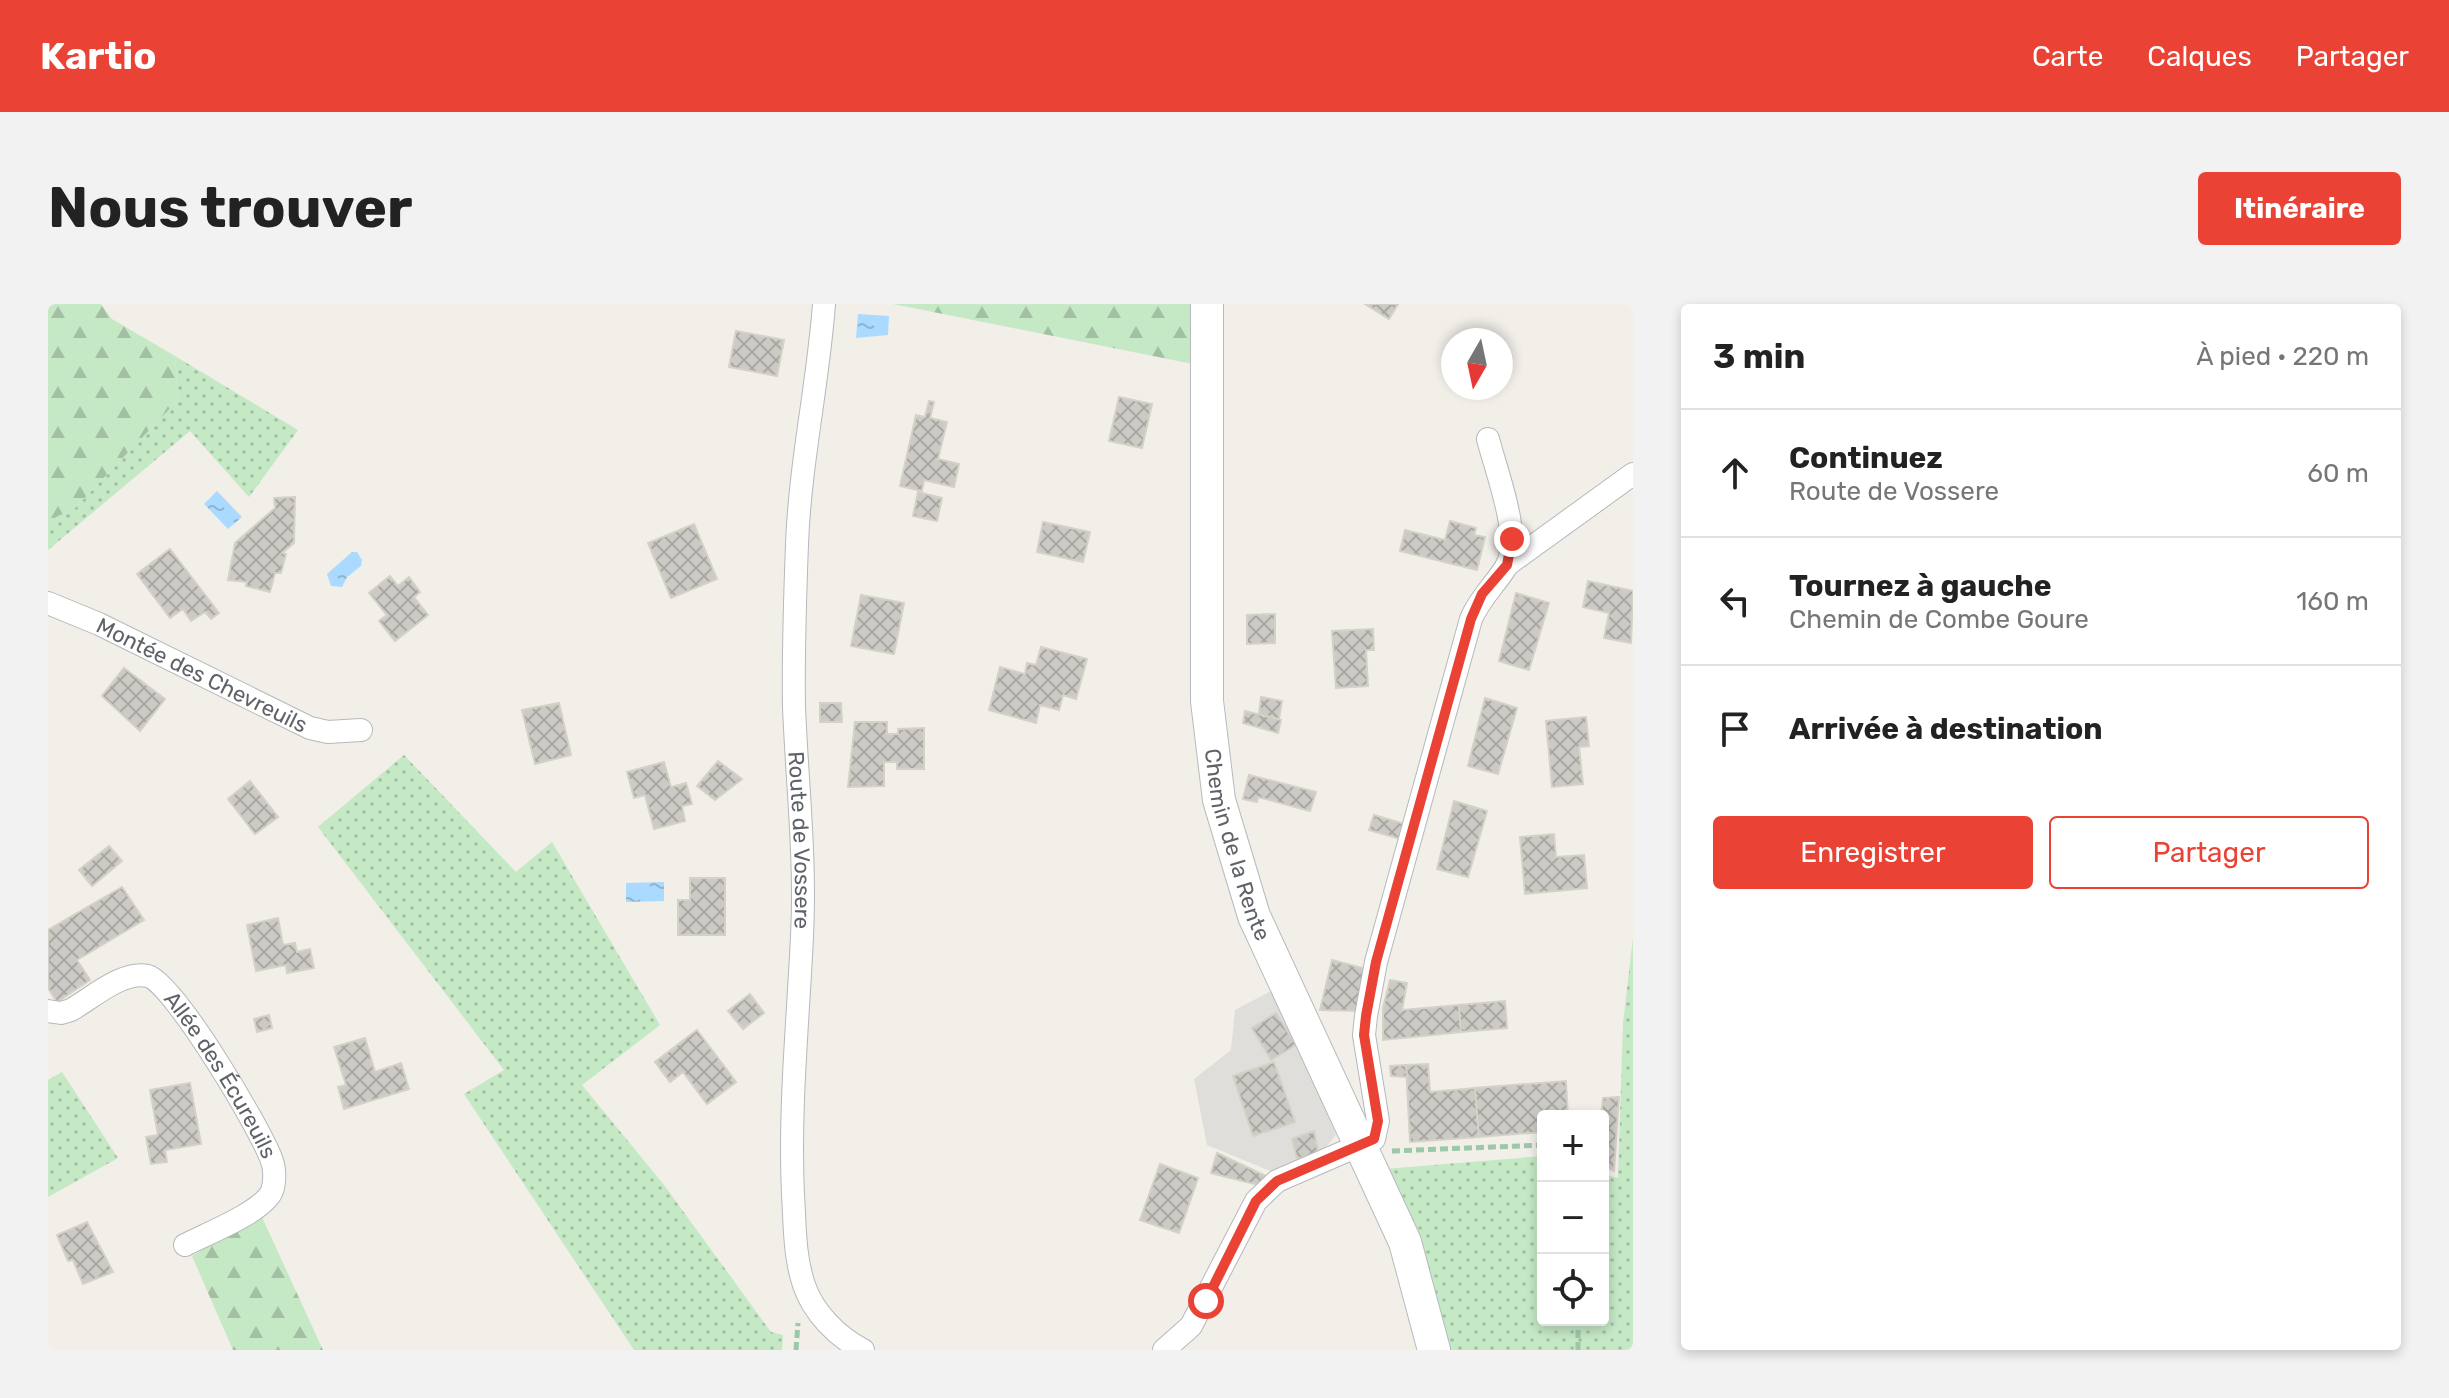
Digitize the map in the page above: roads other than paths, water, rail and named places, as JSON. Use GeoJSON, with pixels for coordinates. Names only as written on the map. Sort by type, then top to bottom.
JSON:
{"type":"FeatureCollection","features":[{"type":"Feature","properties":{"kind":"street","name":"Route de Vossere"},"geometry":{"type":"LineString","coordinates":[[824,304],[819,373],[801,476],[797,543],[794,705],[803,933],[793,1048],[791,1155],[795,1241],[805,1287],[822,1317],[850,1343],[863,1350]]}},
{"type":"Feature","properties":{"kind":"street","name":"Chemin de la Rente"},"geometry":{"type":"LineString","coordinates":[[1207,304],[1207,701],[1219,800],[1254,916],[1366,1143],[1405,1242],[1434,1350]]}},
{"type":"Feature","properties":{"kind":"street"},"geometry":{"type":"LineString","coordinates":[[1488,439],[1511,520],[1507,565]]}},
{"type":"Feature","properties":{"kind":"street"},"geometry":{"type":"LineString","coordinates":[[1164,1350],[1191,1326],[1256,1201],[1277,1181],[1366,1143],[1378,1121],[1364,1035],[1376,962],[1471,619],[1482,594],[1507,565],[1633,474]]}},
{"type":"Feature","properties":{"kind":"street","name":"Montée des Chevreuils"},"geometry":{"type":"LineString","coordinates":[[48,603],[99,624],[310,728],[328,732],[361,730]]}},
{"type":"Feature","properties":{"kind":"street","name":"Allée des Écureuils"},"geometry":{"type":"LineString","coordinates":[[48,1011],[61,1013],[71,1010],[127,977],[147,976],[162,984],[183,1009],[229,1085],[272,1161],[272,1190],[262,1204],[185,1245]]}},
{"type":"Feature","properties":{"kind":"water"},"geometry":{"type":"Polygon","coordinates":[[[858,314],[889,316],[888,335],[856,338],[858,314]]]}},
{"type":"Feature","properties":{"kind":"water"},"geometry":{"type":"Polygon","coordinates":[[[217,491],[242,517],[228,529],[204,504],[217,491]]]}},
{"type":"Feature","properties":{"kind":"water"},"geometry":{"type":"Polygon","coordinates":[[[352,552],[357,552],[362,560],[361,566],[347,577],[342,587],[331,586],[327,574],[352,552]]]}},
{"type":"Feature","properties":{"kind":"water"},"geometry":{"type":"Polygon","coordinates":[[[664,882],[664,901],[626,902],[626,883],[664,882]]]}}]}
